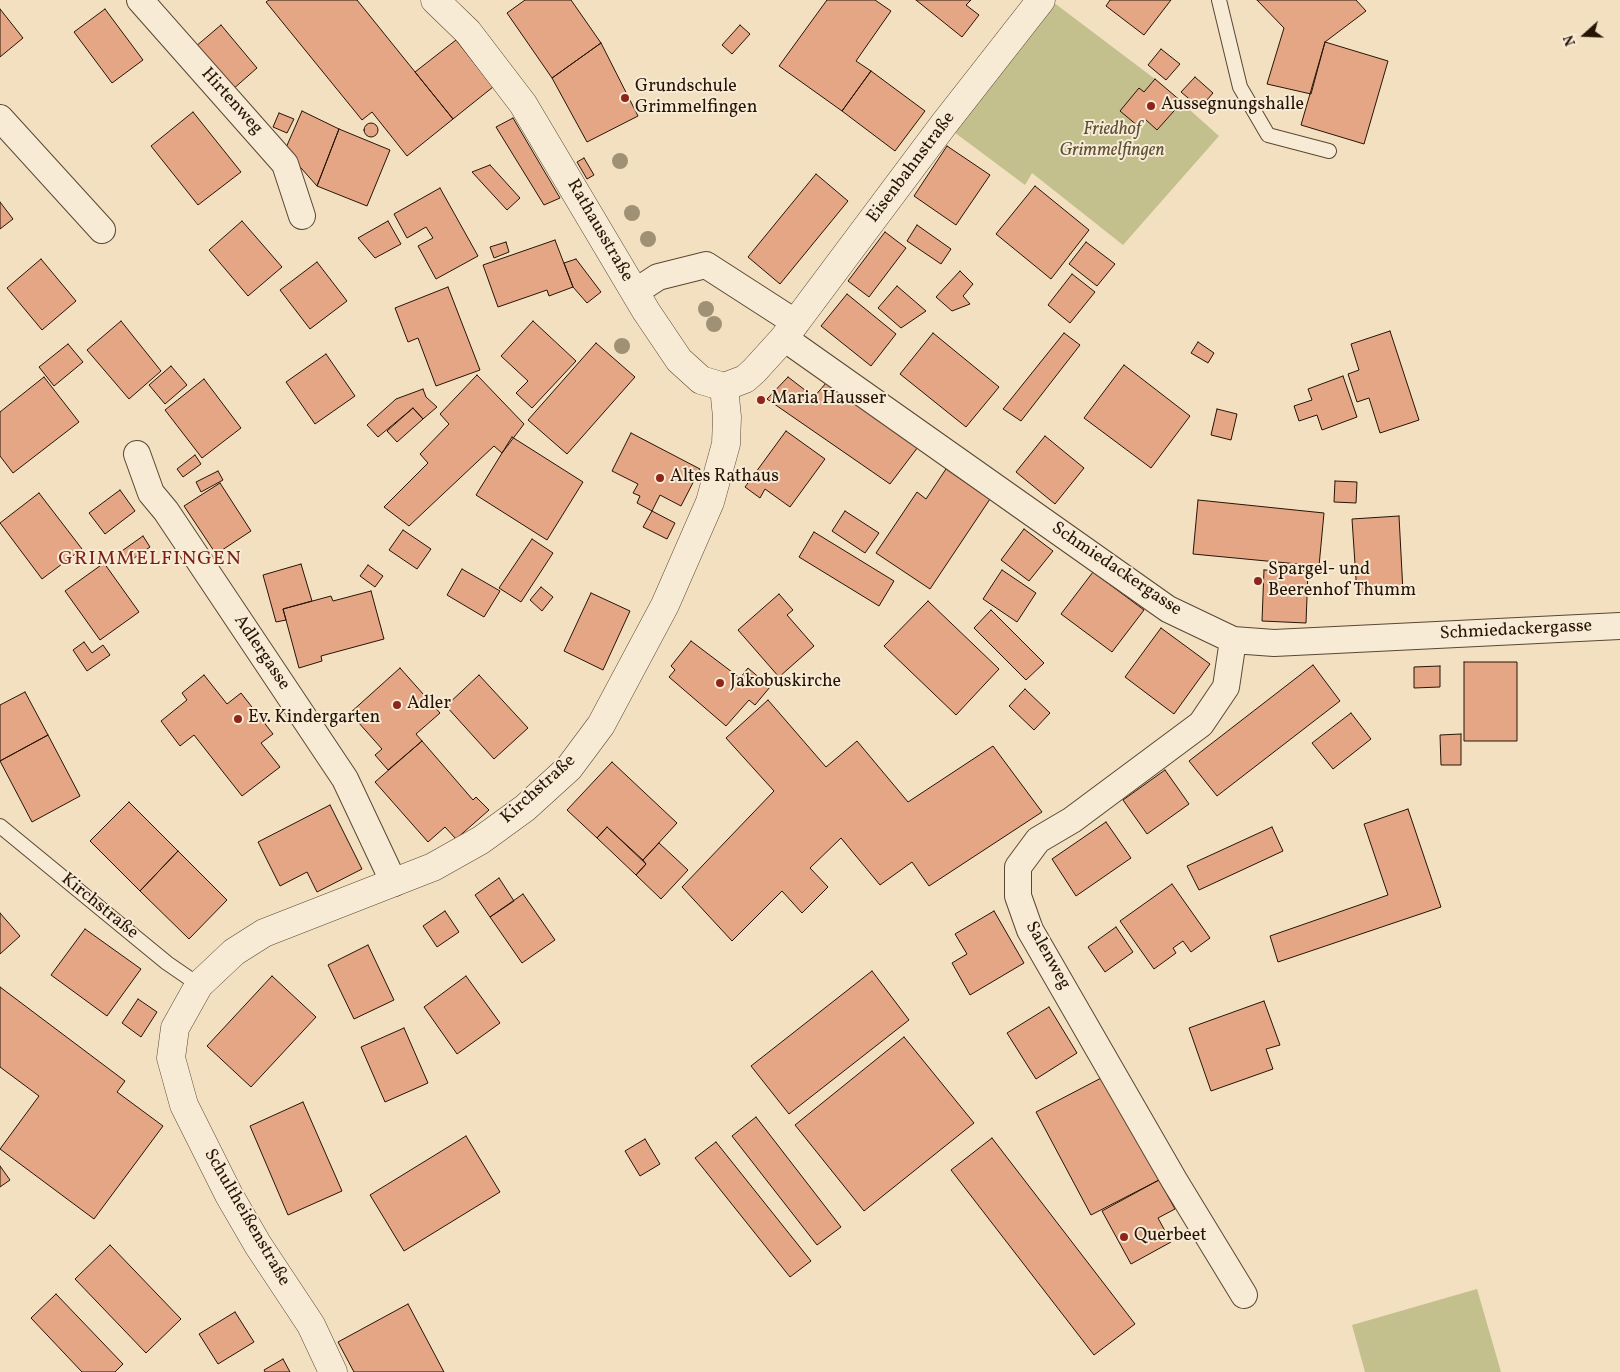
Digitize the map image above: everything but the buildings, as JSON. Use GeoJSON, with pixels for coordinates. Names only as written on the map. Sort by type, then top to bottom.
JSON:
{"type":"FeatureCollection","features":[{"type":"Feature","properties":{"kind":"street","name":"Hirtenweg"},"geometry":{"type":"LineString","coordinates":[[140,0],[285,164],[302,216]]}},
{"type":"Feature","properties":{"kind":"street","name":"Rathausstraße"},"geometry":{"type":"LineString","coordinates":[[435,0],[468,32],[523,104],[635,292],[679,360],[701,380],[724,387]]}},
{"type":"Feature","properties":{"kind":"street","name":"Eisenbahnstraße"},"geometry":{"type":"LineString","coordinates":[[790,330],[944,124],[1041,0]]}},
{"type":"Feature","properties":{"kind":"street"},"geometry":{"type":"LineString","coordinates":[[0,118],[102,230]]}},
{"type":"Feature","properties":{"kind":"street","name":"Schmiedackergasse"},"geometry":{"type":"LineString","coordinates":[[635,292],[658,277],[706,265],[790,330],[1168,609],[1233,640],[1274,643],[1620,626]]}},
{"type":"Feature","properties":{"kind":"street"},"geometry":{"type":"LineString","coordinates":[[724,387],[740,381],[754,371],[790,330]]}},
{"type":"Feature","properties":{"kind":"street","name":"Kirchstraße"},"geometry":{"type":"LineString","coordinates":[[171,1058],[175,1028],[199,985],[234,952],[264,933],[433,868],[481,840],[525,808],[569,768],[601,726],[665,605],[710,502],[726,444],[727,417],[724,387]]}},
{"type":"Feature","properties":{"kind":"street","name":"Adlergasse"},"geometry":{"type":"LineString","coordinates":[[137,454],[151,493],[166,510],[345,779],[394,883]]}},
{"type":"Feature","properties":{"kind":"street","name":"Salenweg"},"geometry":{"type":"LineString","coordinates":[[1233,640],[1226,687],[1202,724],[1072,820],[1038,840],[1018,867],[1018,896],[1030,930],[1174,1180],[1244,1295]]}},
{"type":"Feature","properties":{"kind":"street","name":"Schultheißenstraße"},"geometry":{"type":"LineString","coordinates":[[171,1058],[184,1106],[229,1195],[258,1245],[310,1325],[333,1372]]}},
{"type":"Feature","properties":{"kind":"lane"},"geometry":{"type":"LineString","coordinates":[[1220,0],[1240,87],[1268,135],[1329,151]]}},
{"type":"Feature","properties":{"kind":"lane","name":"Kirchstraße"},"geometry":{"type":"LineString","coordinates":[[0,826],[167,963],[199,985]]}},
{"type":"Feature","properties":{"kind":"green space","name":"Friedhof Grimmelfingen"},"geometry":{"type":"Polygon","coordinates":[[[1053,2],[1155,79],[1219,136],[1123,245],[1032,173],[1025,185],[950,129],[1053,2]]]}},
{"type":"Feature","properties":{"kind":"green space"},"geometry":{"type":"Polygon","coordinates":[[[1477,1289],[1501,1372],[1365,1372],[1352,1325],[1477,1289]]]}},
{"type":"Feature","properties":{"kind":"place","name":"Grundschule Grimmelfingen"},"geometry":{"type":"Point","coordinates":[625,98]}},
{"type":"Feature","properties":{"kind":"place","name":"Aussegnungshalle"},"geometry":{"type":"Point","coordinates":[1151,106]}},
{"type":"Feature","properties":{"kind":"place","name":"Maria Hausser"},"geometry":{"type":"Point","coordinates":[761,400]}},
{"type":"Feature","properties":{"kind":"place","name":"Altes Rathaus"},"geometry":{"type":"Point","coordinates":[660,478]}},
{"type":"Feature","properties":{"kind":"place","name":"Spargel- und Beerenhof Thumm"},"geometry":{"type":"Point","coordinates":[1258,581]}},
{"type":"Feature","properties":{"kind":"place","name":"Jakobuskirche"},"geometry":{"type":"Point","coordinates":[720,683]}},
{"type":"Feature","properties":{"kind":"place","name":"Adler"},"geometry":{"type":"Point","coordinates":[397,705]}},
{"type":"Feature","properties":{"kind":"place","name":"Ev. Kindergarten"},"geometry":{"type":"Point","coordinates":[238,719]}},
{"type":"Feature","properties":{"kind":"place","name":"Querbeet"},"geometry":{"type":"Point","coordinates":[1124,1237]}},
{"type":"Feature","properties":{"kind":"district","name":"GRIMMELFINGEN"},"geometry":{"type":"Point","coordinates":[150,560]}}]}
